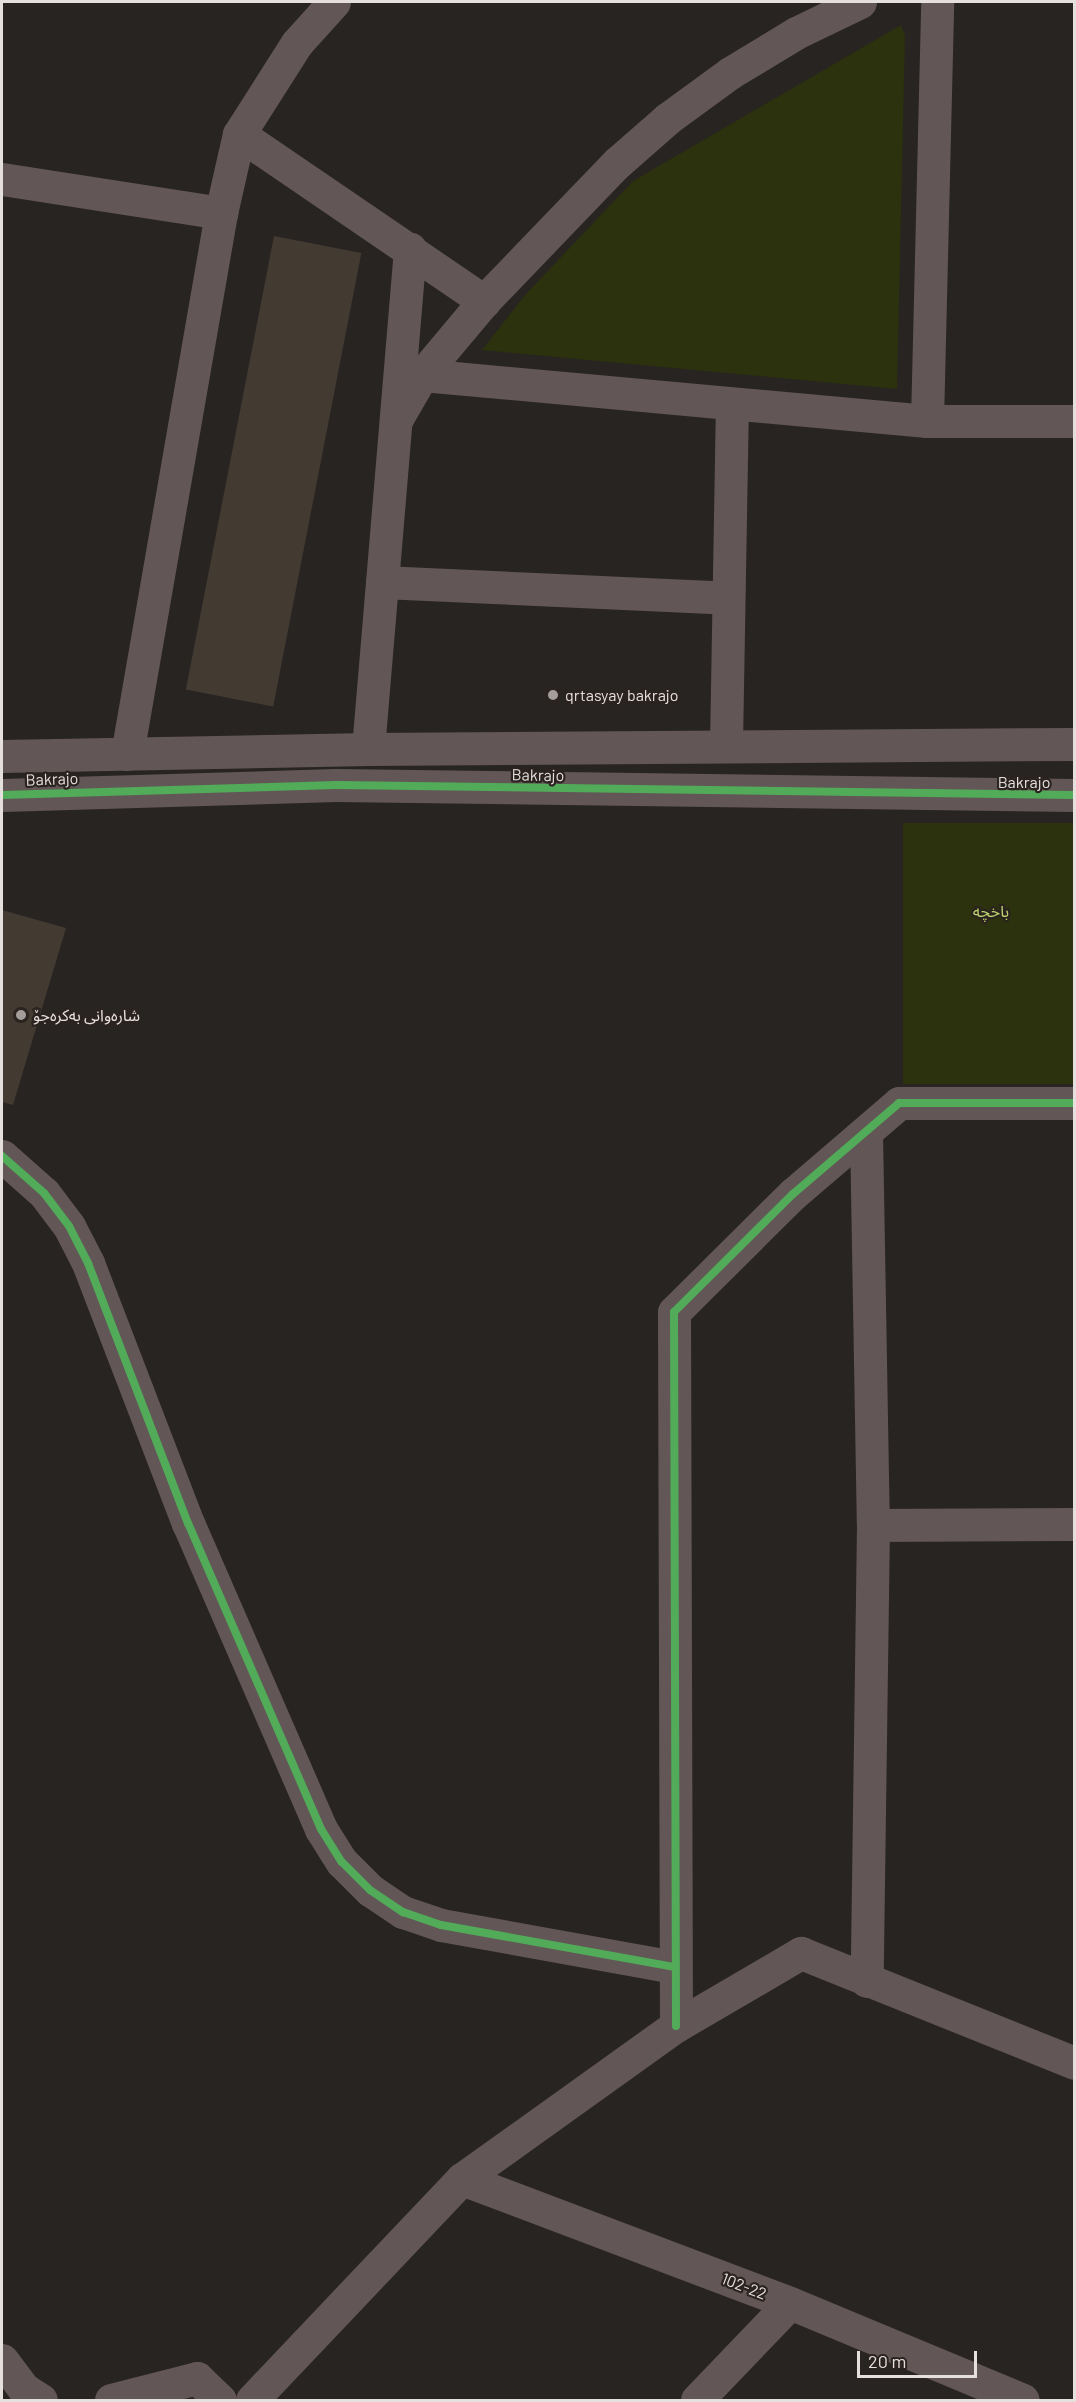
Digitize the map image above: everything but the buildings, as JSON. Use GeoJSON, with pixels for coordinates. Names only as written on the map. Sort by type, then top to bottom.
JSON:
{"type":"FeatureCollection","features":[{"type":"Feature","properties":{"kind":"street"},"geometry":{"type":"LineString","coordinates":[[127,754],[221,213],[239,134],[297,43],[334,2]]}},
{"type":"Feature","properties":{"kind":"street"},"geometry":{"type":"LineString","coordinates":[[396,420],[422,375],[484,301],[617,163],[667,120],[730,73],[777,44],[860,2]]}},
{"type":"Feature","properties":{"kind":"street"},"geometry":{"type":"LineString","coordinates":[[927,421],[937,2]]}},
{"type":"Feature","properties":{"kind":"street"},"geometry":{"type":"LineString","coordinates":[[239,134],[484,301]]}},
{"type":"Feature","properties":{"kind":"street"},"geometry":{"type":"LineString","coordinates":[[2,179],[221,213]]}},
{"type":"Feature","properties":{"kind":"street"},"geometry":{"type":"LineString","coordinates":[[368,748],[410,249]]}},
{"type":"Feature","properties":{"kind":"street"},"geometry":{"type":"LineString","coordinates":[[422,375],[927,421],[1074,421]]}},
{"type":"Feature","properties":{"kind":"street"},"geometry":{"type":"LineString","coordinates":[[726,745],[732,404]]}},
{"type":"Feature","properties":{"kind":"street"},"geometry":{"type":"LineString","coordinates":[[382,582],[728,598]]}},
{"type":"Feature","properties":{"kind":"street","name":"Bakrajo"},"geometry":{"type":"LineString","coordinates":[[2,756],[368,748],[1074,744]]}},
{"type":"Feature","properties":{"kind":"street","name":"Bakrajo"},"geometry":{"type":"LineString","coordinates":[[2,795],[336,785],[1074,795]]}},
{"type":"Feature","properties":{"kind":"street"},"geometry":{"type":"LineString","coordinates":[[676,2026],[674,1312],[793,1194],[899,1103],[1074,1103]]}},
{"type":"Feature","properties":{"kind":"street"},"geometry":{"type":"LineString","coordinates":[[866,1132],[873,1526],[867,1981]]}},
{"type":"Feature","properties":{"kind":"street"},"geometry":{"type":"LineString","coordinates":[[2,1155],[44,1193],[69,1226],[88,1263],[188,1523],[321,1829],[342,1862],[370,1890],[394,1906],[441,1925],[675,1967]]}},
{"type":"Feature","properties":{"kind":"street"},"geometry":{"type":"LineString","coordinates":[[873,1526],[1074,1524]]}},
{"type":"Feature","properties":{"kind":"street"},"geometry":{"type":"LineString","coordinates":[[252,2400],[462,2179],[676,2026],[801,1953],[1074,2063]]}},
{"type":"Feature","properties":{"kind":"street","name":"102-22"},"geometry":{"type":"LineString","coordinates":[[462,2179],[790,2303],[1023,2400]]}},
{"type":"Feature","properties":{"kind":"street"},"geometry":{"type":"LineString","coordinates":[[697,2400],[790,2303]]}},
{"type":"Feature","properties":{"kind":"street"},"geometry":{"type":"LineString","coordinates":[[2,2360],[24,2389],[41,2400]]}},
{"type":"Feature","properties":{"kind":"street"},"geometry":{"type":"LineString","coordinates":[[111,2400],[197,2378],[220,2400]]}},
{"type":"Feature","properties":{"kind":"green space"},"geometry":{"type":"Polygon","coordinates":[[[901,25],[905,35],[897,389],[482,350],[525,295],[633,181],[901,25]]]}},
{"type":"Feature","properties":{"kind":"green space","name":"باخچە"},"geometry":{"type":"Polygon","coordinates":[[[903,823],[1074,823],[1074,1084],[903,1084],[903,823]]]}},
{"type":"Feature","properties":{"kind":"cycle path"},"geometry":{"type":"LineString","coordinates":[[2,795],[336,785],[1074,795]]}},
{"type":"Feature","properties":{"kind":"cycle path"},"geometry":{"type":"LineString","coordinates":[[676,2026],[674,1312],[793,1194],[899,1103],[1074,1103]]}},
{"type":"Feature","properties":{"kind":"cycle path"},"geometry":{"type":"LineString","coordinates":[[2,1156],[44,1193],[69,1226],[88,1263],[188,1523],[321,1829],[342,1862],[370,1890],[403,1912],[441,1925],[675,1967]]}},
{"type":"Feature","properties":{"kind":"place","name":"qrtasyay bakrajo"},"geometry":{"type":"Point","coordinates":[553,695]}},
{"type":"Feature","properties":{"kind":"place","name":"شارەوانی بەکرەجۆ"},"geometry":{"type":"Point","coordinates":[21,1015]}}]}
